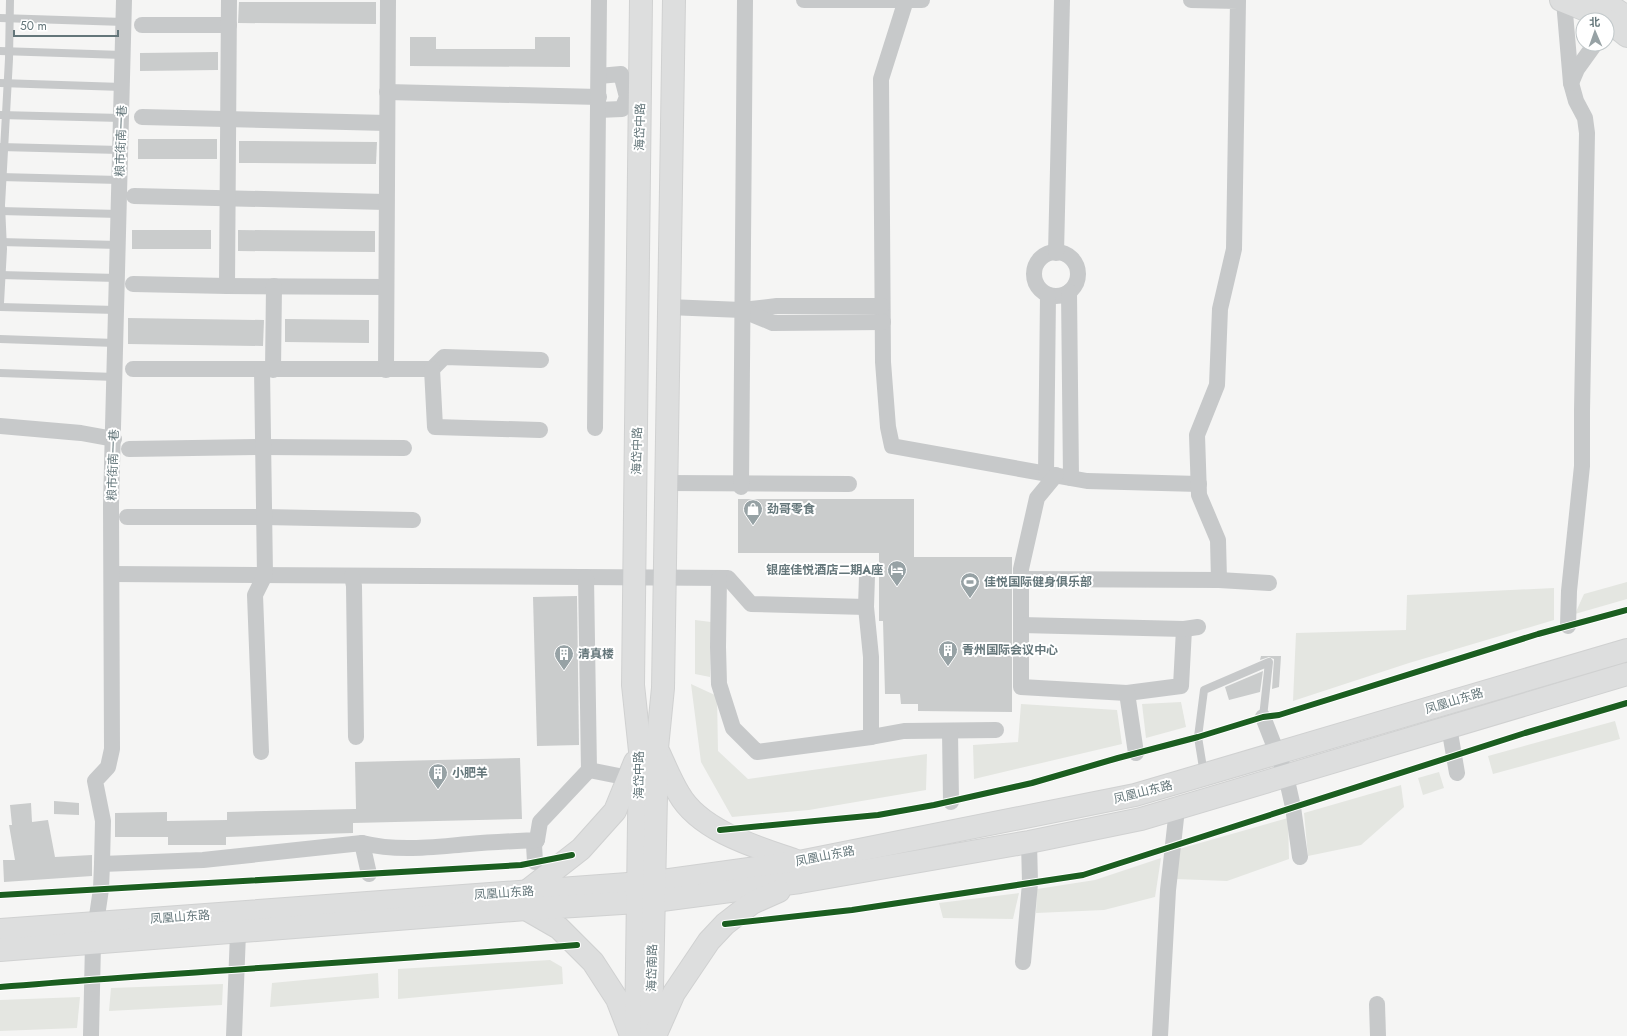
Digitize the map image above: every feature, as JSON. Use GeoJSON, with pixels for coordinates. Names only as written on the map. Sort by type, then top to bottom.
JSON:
{"type":"FeatureCollection","features":[{"type":"Feature","properties":{"kind":"main road","name":"海岱中路"},"geometry":{"type":"LineString","coordinates":[[641,0],[634,98],[635,577],[633,685],[648,750]]}},
{"type":"Feature","properties":{"kind":"main road","name":"海岱中路"},"geometry":{"type":"LineString","coordinates":[[646,892],[648,750],[663,688],[674,0]]}},
{"type":"Feature","properties":{"kind":"main road"},"geometry":{"type":"LineString","coordinates":[[1562,1],[1593,12]]}},
{"type":"Feature","properties":{"kind":"main road"},"geometry":{"type":"LineString","coordinates":[[1615,16],[1627,17]]}},
{"type":"Feature","properties":{"kind":"main road"},"geometry":{"type":"LineString","coordinates":[[1615,26],[1627,36]]}},
{"type":"Feature","properties":{"kind":"main road","name":"凤凰山东路"},"geometry":{"type":"LineString","coordinates":[[799,872],[1135,795],[1627,650]]}},
{"type":"Feature","properties":{"kind":"main road","name":"凤凰山东路"},"geometry":{"type":"LineString","coordinates":[[0,950],[94,933],[646,892],[1029,842],[1141,819],[1177,809],[1627,674]]}},
{"type":"Feature","properties":{"kind":"main road"},"geometry":{"type":"LineString","coordinates":[[632,1036],[617,999],[593,962],[559,928],[526,900],[600,830],[615,811],[629,778],[648,750],[679,795],[699,818],[738,841],[799,872],[752,903],[725,924],[709,940],[674,993],[656,1036]]}},
{"type":"Feature","properties":{"kind":"main road","name":"海岱南路"},"geometry":{"type":"LineString","coordinates":[[636,1036],[646,892]]}},
{"type":"Feature","properties":{"kind":"main road","name":"海岱南路"},"geometry":{"type":"LineString","coordinates":[[646,892],[651,1036]]}},
{"type":"Feature","properties":{"kind":"main road","name":"凤凰山东路"},"geometry":{"type":"LineString","coordinates":[[0,930],[94,933],[238,933],[526,900]]}},
{"type":"Feature","properties":{"kind":"street","name":"粮市街南一巷"},"geometry":{"type":"LineString","coordinates":[[91,1036],[94,933],[101,889],[103,821],[95,781],[108,767],[112,749],[111,505],[114,439],[124,0]]}},
{"type":"Feature","properties":{"kind":"street"},"geometry":{"type":"LineString","coordinates":[[227,286],[229,0]]}},
{"type":"Feature","properties":{"kind":"street"},"geometry":{"type":"LineString","coordinates":[[386,370],[388,0]]}},
{"type":"Feature","properties":{"kind":"street"},"geometry":{"type":"LineString","coordinates":[[595,428],[599,0]]}},
{"type":"Feature","properties":{"kind":"street"},"geometry":{"type":"LineString","coordinates":[[741,487],[745,0]]}},
{"type":"Feature","properties":{"kind":"street"},"geometry":{"type":"LineString","coordinates":[[804,0],[922,0]]}},
{"type":"Feature","properties":{"kind":"street"},"geometry":{"type":"LineString","coordinates":[[906,0],[882,79],[883,369],[888,427],[892,446],[1087,481],[1199,484]]}},
{"type":"Feature","properties":{"kind":"street"},"geometry":{"type":"LineString","coordinates":[[1056,253],[1062,0]]}},
{"type":"Feature","properties":{"kind":"street"},"geometry":{"type":"LineString","coordinates":[[1191,0],[1238,1],[1234,249],[1220,309],[1217,384],[1197,435],[1199,495],[1218,540],[1219,580]]}},
{"type":"Feature","properties":{"kind":"street"},"geometry":{"type":"LineString","coordinates":[[1562,1],[1571,82],[1576,101],[1585,118],[1587,133],[1582,466],[1569,591],[1568,626]]}},
{"type":"Feature","properties":{"kind":"street"},"geometry":{"type":"LineString","coordinates":[[142,25],[229,25]]}},
{"type":"Feature","properties":{"kind":"street"},"geometry":{"type":"LineString","coordinates":[[1571,82],[1577,68],[1589,52]]}},
{"type":"Feature","properties":{"kind":"street"},"geometry":{"type":"LineString","coordinates":[[387,92],[598,103],[622,109],[634,98],[621,74],[599,76]]}},
{"type":"Feature","properties":{"kind":"street"},"geometry":{"type":"LineString","coordinates":[[142,117],[387,123]]}},
{"type":"Feature","properties":{"kind":"street"},"geometry":{"type":"LineString","coordinates":[[134,196],[386,202]]}},
{"type":"Feature","properties":{"kind":"street"},"geometry":{"type":"LineString","coordinates":[[1056,253],[1069,256],[1077,267],[1077,281],[1069,292],[1063,295],[1055,296],[1048,295],[1037,285],[1035,271],[1037,264],[1042,258],[1048,254],[1056,253]]}},
{"type":"Feature","properties":{"kind":"street"},"geometry":{"type":"LineString","coordinates":[[133,284],[386,287]]}},
{"type":"Feature","properties":{"kind":"street"},"geometry":{"type":"LineString","coordinates":[[261,752],[255,596],[265,575],[263,447],[267,369],[274,286]]}},
{"type":"Feature","properties":{"kind":"street"},"geometry":{"type":"LineString","coordinates":[[1021,625],[1191,628],[1181,686],[1127,693],[1021,687],[1021,625],[1021,579],[1021,569],[1037,498],[1058,476],[1069,292]]}},
{"type":"Feature","properties":{"kind":"street"},"geometry":{"type":"LineString","coordinates":[[1048,295],[1058,476]]}},
{"type":"Feature","properties":{"kind":"street"},"geometry":{"type":"LineString","coordinates":[[668,307],[742,310],[778,306],[882,306]]}},
{"type":"Feature","properties":{"kind":"street"},"geometry":{"type":"LineString","coordinates":[[742,310],[773,323],[883,322]]}},
{"type":"Feature","properties":{"kind":"street"},"geometry":{"type":"LineString","coordinates":[[133,369],[432,369],[444,357],[541,360]]}},
{"type":"Feature","properties":{"kind":"street"},"geometry":{"type":"LineString","coordinates":[[432,369],[435,428],[540,430]]}},
{"type":"Feature","properties":{"kind":"street"},"geometry":{"type":"LineString","coordinates":[[0,426],[81,433],[114,439]]}},
{"type":"Feature","properties":{"kind":"street"},"geometry":{"type":"LineString","coordinates":[[130,449],[263,447],[404,448]]}},
{"type":"Feature","properties":{"kind":"street"},"geometry":{"type":"LineString","coordinates":[[666,483],[849,484]]}},
{"type":"Feature","properties":{"kind":"street"},"geometry":{"type":"LineString","coordinates":[[127,517],[264,517],[413,520]]}},
{"type":"Feature","properties":{"kind":"street"},"geometry":{"type":"LineString","coordinates":[[112,574],[728,578],[751,604],[866,607]]}},
{"type":"Feature","properties":{"kind":"street"},"geometry":{"type":"LineString","coordinates":[[352,576],[354,586],[356,737]]}},
{"type":"Feature","properties":{"kind":"street"},"geometry":{"type":"LineString","coordinates":[[535,862],[534,845],[537,840],[540,822],[589,770],[586,576]]}},
{"type":"Feature","properties":{"kind":"street"},"geometry":{"type":"LineString","coordinates":[[867,576],[866,607],[870,657],[872,737]]}},
{"type":"Feature","properties":{"kind":"street"},"geometry":{"type":"LineString","coordinates":[[719,578],[719,684],[733,728],[757,752],[872,737],[904,731],[996,730]]}},
{"type":"Feature","properties":{"kind":"street"},"geometry":{"type":"LineString","coordinates":[[1021,579],[1219,580],[1269,583]]}},
{"type":"Feature","properties":{"kind":"street"},"geometry":{"type":"LineString","coordinates":[[1127,693],[1136,753]]}},
{"type":"Feature","properties":{"kind":"street"},"geometry":{"type":"LineString","coordinates":[[1263,717],[1286,776],[1293,807],[1300,857]]}},
{"type":"Feature","properties":{"kind":"street"},"geometry":{"type":"LineString","coordinates":[[1449,727],[1457,773]]}},
{"type":"Feature","properties":{"kind":"street"},"geometry":{"type":"LineString","coordinates":[[950,731],[951,802]]}},
{"type":"Feature","properties":{"kind":"street"},"geometry":{"type":"LineString","coordinates":[[589,770],[629,778]]}},
{"type":"Feature","properties":{"kind":"street"},"geometry":{"type":"LineString","coordinates":[[1160,1036],[1168,890],[1177,809]]}},
{"type":"Feature","properties":{"kind":"street"},"geometry":{"type":"LineString","coordinates":[[102,864],[203,860],[362,843],[381,848],[410,849],[499,841],[537,840]]}},
{"type":"Feature","properties":{"kind":"street"},"geometry":{"type":"LineString","coordinates":[[1024,962],[1030,883],[1029,842]]}},
{"type":"Feature","properties":{"kind":"street"},"geometry":{"type":"LineString","coordinates":[[362,843],[369,874]]}},
{"type":"Feature","properties":{"kind":"street"},"geometry":{"type":"LineString","coordinates":[[234,1036],[238,933]]}},
{"type":"Feature","properties":{"kind":"street"},"geometry":{"type":"LineString","coordinates":[[1377,1004],[1378,1036]]}},
{"type":"Feature","properties":{"kind":"lane"},"geometry":{"type":"LineString","coordinates":[[0,303],[1,177],[4,83],[10,51],[10,0]]}},
{"type":"Feature","properties":{"kind":"lane"},"geometry":{"type":"LineString","coordinates":[[0,18],[124,22]]}},
{"type":"Feature","properties":{"kind":"lane"},"geometry":{"type":"LineString","coordinates":[[0,51],[123,55]]}},
{"type":"Feature","properties":{"kind":"lane"},"geometry":{"type":"LineString","coordinates":[[4,83],[122,87]]}},
{"type":"Feature","properties":{"kind":"lane"},"geometry":{"type":"LineString","coordinates":[[3,115],[121,118]]}},
{"type":"Feature","properties":{"kind":"lane"},"geometry":{"type":"LineString","coordinates":[[2,147],[120,150]]}},
{"type":"Feature","properties":{"kind":"lane"},"geometry":{"type":"LineString","coordinates":[[1,177],[120,180]]}},
{"type":"Feature","properties":{"kind":"lane"},"geometry":{"type":"LineString","coordinates":[[1,211],[119,214]]}},
{"type":"Feature","properties":{"kind":"lane"},"geometry":{"type":"LineString","coordinates":[[1,242],[118,245]]}},
{"type":"Feature","properties":{"kind":"lane"},"geometry":{"type":"LineString","coordinates":[[1,275],[117,278]]}},
{"type":"Feature","properties":{"kind":"lane"},"geometry":{"type":"LineString","coordinates":[[0,307],[116,310]]}},
{"type":"Feature","properties":{"kind":"lane"},"geometry":{"type":"LineString","coordinates":[[0,339],[115,343]]}},
{"type":"Feature","properties":{"kind":"lane"},"geometry":{"type":"LineString","coordinates":[[0,373],[115,377]]}},
{"type":"Feature","properties":{"kind":"lane"},"geometry":{"type":"LineString","coordinates":[[1204,775],[1198,737],[1204,690],[1270,662],[1263,717]]}},
{"type":"Feature","properties":{"kind":"shaded area"},"geometry":{"type":"Polygon","coordinates":[[[1627,582],[1627,599],[1575,614],[1584,594],[1627,582]]]}},
{"type":"Feature","properties":{"kind":"shaded area"},"geometry":{"type":"Polygon","coordinates":[[[1554,588],[1554,620],[1409,663],[1293,701],[1296,633],[1406,630],[1407,595],[1554,588]]]}},
{"type":"Feature","properties":{"kind":"shaded area"},"geometry":{"type":"Polygon","coordinates":[[[695,620],[711,622],[710,677],[695,674],[695,620]]]}},
{"type":"Feature","properties":{"kind":"shaded area"},"geometry":{"type":"Polygon","coordinates":[[[691,684],[717,696],[718,751],[748,779],[927,754],[926,790],[809,810],[732,817],[701,762],[691,684]]]}},
{"type":"Feature","properties":{"kind":"shaded area"},"geometry":{"type":"Polygon","coordinates":[[[1181,702],[1186,727],[1146,738],[1142,704],[1181,702]]]}},
{"type":"Feature","properties":{"kind":"shaded area"},"geometry":{"type":"Polygon","coordinates":[[[1021,704],[1117,710],[1122,744],[974,779],[973,745],[1018,742],[1021,704]]]}},
{"type":"Feature","properties":{"kind":"shaded area"},"geometry":{"type":"Polygon","coordinates":[[[1615,721],[1620,739],[1493,774],[1488,756],[1615,721]]]}},
{"type":"Feature","properties":{"kind":"shaded area"},"geometry":{"type":"Polygon","coordinates":[[[1439,772],[1444,788],[1423,795],[1418,778],[1439,772]]]}},
{"type":"Feature","properties":{"kind":"shaded area"},"geometry":{"type":"Polygon","coordinates":[[[1401,785],[1404,807],[1361,845],[1308,856],[1304,813],[1401,785]]]}},
{"type":"Feature","properties":{"kind":"shaded area"},"geometry":{"type":"Polygon","coordinates":[[[1288,818],[1289,859],[1227,881],[1176,879],[1179,849],[1288,818]]]}},
{"type":"Feature","properties":{"kind":"shaded area"},"geometry":{"type":"Polygon","coordinates":[[[1161,858],[1155,897],[1104,910],[1036,913],[1037,889],[1095,880],[1161,858]]]}},
{"type":"Feature","properties":{"kind":"shaded area"},"geometry":{"type":"Polygon","coordinates":[[[1019,893],[1013,919],[943,918],[939,903],[1019,893]]]}},
{"type":"Feature","properties":{"kind":"shaded area"},"geometry":{"type":"Polygon","coordinates":[[[550,960],[562,967],[563,984],[398,999],[398,969],[550,960]]]}},
{"type":"Feature","properties":{"kind":"shaded area"},"geometry":{"type":"Polygon","coordinates":[[[378,973],[379,998],[270,1007],[272,983],[378,973]]]}},
{"type":"Feature","properties":{"kind":"shaded area"},"geometry":{"type":"Polygon","coordinates":[[[223,984],[222,1005],[109,1011],[111,988],[223,984]]]}},
{"type":"Feature","properties":{"kind":"shaded area"},"geometry":{"type":"Polygon","coordinates":[[[80,997],[77,1028],[0,1031],[0,1000],[80,997]]]}},
{"type":"Feature","properties":{"kind":"building"},"geometry":{"type":"Polygon","coordinates":[[[239,2],[376,2],[376,24],[238,23],[239,2]]]}},
{"type":"Feature","properties":{"kind":"building"},"geometry":{"type":"Polygon","coordinates":[[[410,37],[436,37],[436,49],[535,49],[535,37],[570,37],[570,67],[410,66],[410,37]]]}},
{"type":"Feature","properties":{"kind":"building"},"geometry":{"type":"Polygon","coordinates":[[[218,52],[218,70],[140,71],[140,53],[218,52]]]}},
{"type":"Feature","properties":{"kind":"building"},"geometry":{"type":"Polygon","coordinates":[[[138,139],[217,139],[217,159],[138,159],[138,139]]]}},
{"type":"Feature","properties":{"kind":"building"},"geometry":{"type":"Polygon","coordinates":[[[239,141],[377,142],[376,164],[239,163],[239,141]]]}},
{"type":"Feature","properties":{"kind":"building"},"geometry":{"type":"Polygon","coordinates":[[[132,230],[211,230],[211,249],[132,249],[132,230]]]}},
{"type":"Feature","properties":{"kind":"building"},"geometry":{"type":"Polygon","coordinates":[[[238,230],[375,231],[375,252],[238,251],[238,230]]]}},
{"type":"Feature","properties":{"kind":"building"},"geometry":{"type":"Polygon","coordinates":[[[128,318],[264,320],[263,346],[128,344],[128,318]]]}},
{"type":"Feature","properties":{"kind":"building"},"geometry":{"type":"Polygon","coordinates":[[[285,319],[369,320],[369,343],[285,342],[285,319]]]}},
{"type":"Feature","properties":{"kind":"building"},"geometry":{"type":"Polygon","coordinates":[[[738,499],[914,499],[914,557],[1012,557],[1012,712],[918,711],[918,704],[901,704],[900,694],[885,694],[883,621],[879,621],[879,553],[738,553],[738,499]]]}},
{"type":"Feature","properties":{"kind":"building","name":"清真楼"},"geometry":{"type":"Polygon","coordinates":[[[577,596],[579,745],[537,746],[533,597],[577,596]]]}},
{"type":"Feature","properties":{"kind":"building"},"geometry":{"type":"Polygon","coordinates":[[[1261,656],[1281,656],[1279,687],[1272,689],[1274,659],[1269,657],[1260,660],[1261,656]]]}},
{"type":"Feature","properties":{"kind":"building"},"geometry":{"type":"Polygon","coordinates":[[[1263,671],[1260,692],[1229,700],[1225,687],[1263,671]]]}},
{"type":"Feature","properties":{"kind":"building","name":"小肥羊"},"geometry":{"type":"Polygon","coordinates":[[[520,758],[522,819],[353,823],[353,833],[226,837],[226,845],[168,845],[168,837],[115,837],[115,813],[167,812],[167,821],[227,820],[227,812],[356,809],[355,762],[520,758]]]}},
{"type":"Feature","properties":{"kind":"building"},"geometry":{"type":"Polygon","coordinates":[[[54,801],[79,803],[79,815],[54,814],[54,801]]]}},
{"type":"Feature","properties":{"kind":"building"},"geometry":{"type":"Polygon","coordinates":[[[31,803],[32,822],[48,820],[55,857],[92,855],[92,876],[4,882],[3,860],[15,860],[9,825],[12,825],[10,805],[31,803]]]}},
{"type":"Feature","properties":{"kind":"cycle path"},"geometry":{"type":"LineString","coordinates":[[720,830],[878,815],[934,805],[1032,783],[1198,737],[1263,717],[1279,715],[1538,634],[1627,610]]}},
{"type":"Feature","properties":{"kind":"cycle path"},"geometry":{"type":"LineString","coordinates":[[725,924],[852,910],[1083,875],[1525,733],[1627,703]]}},
{"type":"Feature","properties":{"kind":"cycle path"},"geometry":{"type":"LineString","coordinates":[[0,895],[521,865],[572,855]]}},
{"type":"Feature","properties":{"kind":"cycle path"},"geometry":{"type":"LineString","coordinates":[[0,987],[577,945]]}},
{"type":"Feature","properties":{"kind":"place","name":"劲哥零食"},"geometry":{"type":"Point","coordinates":[753,526]}},
{"type":"Feature","properties":{"kind":"place","name":"银座佳悦酒店二期A座"},"geometry":{"type":"Point","coordinates":[897,587]}},
{"type":"Feature","properties":{"kind":"place","name":"佳悦国际健身俱乐部"},"geometry":{"type":"Point","coordinates":[970,599]}},
{"type":"Feature","properties":{"kind":"place","name":"青州国际会议中心"},"geometry":{"type":"Point","coordinates":[948,667]}},
{"type":"Feature","properties":{"kind":"place","name":"清真楼"},"geometry":{"type":"Point","coordinates":[564,671]}},
{"type":"Feature","properties":{"kind":"place","name":"小肥羊"},"geometry":{"type":"Point","coordinates":[438,790]}}]}
